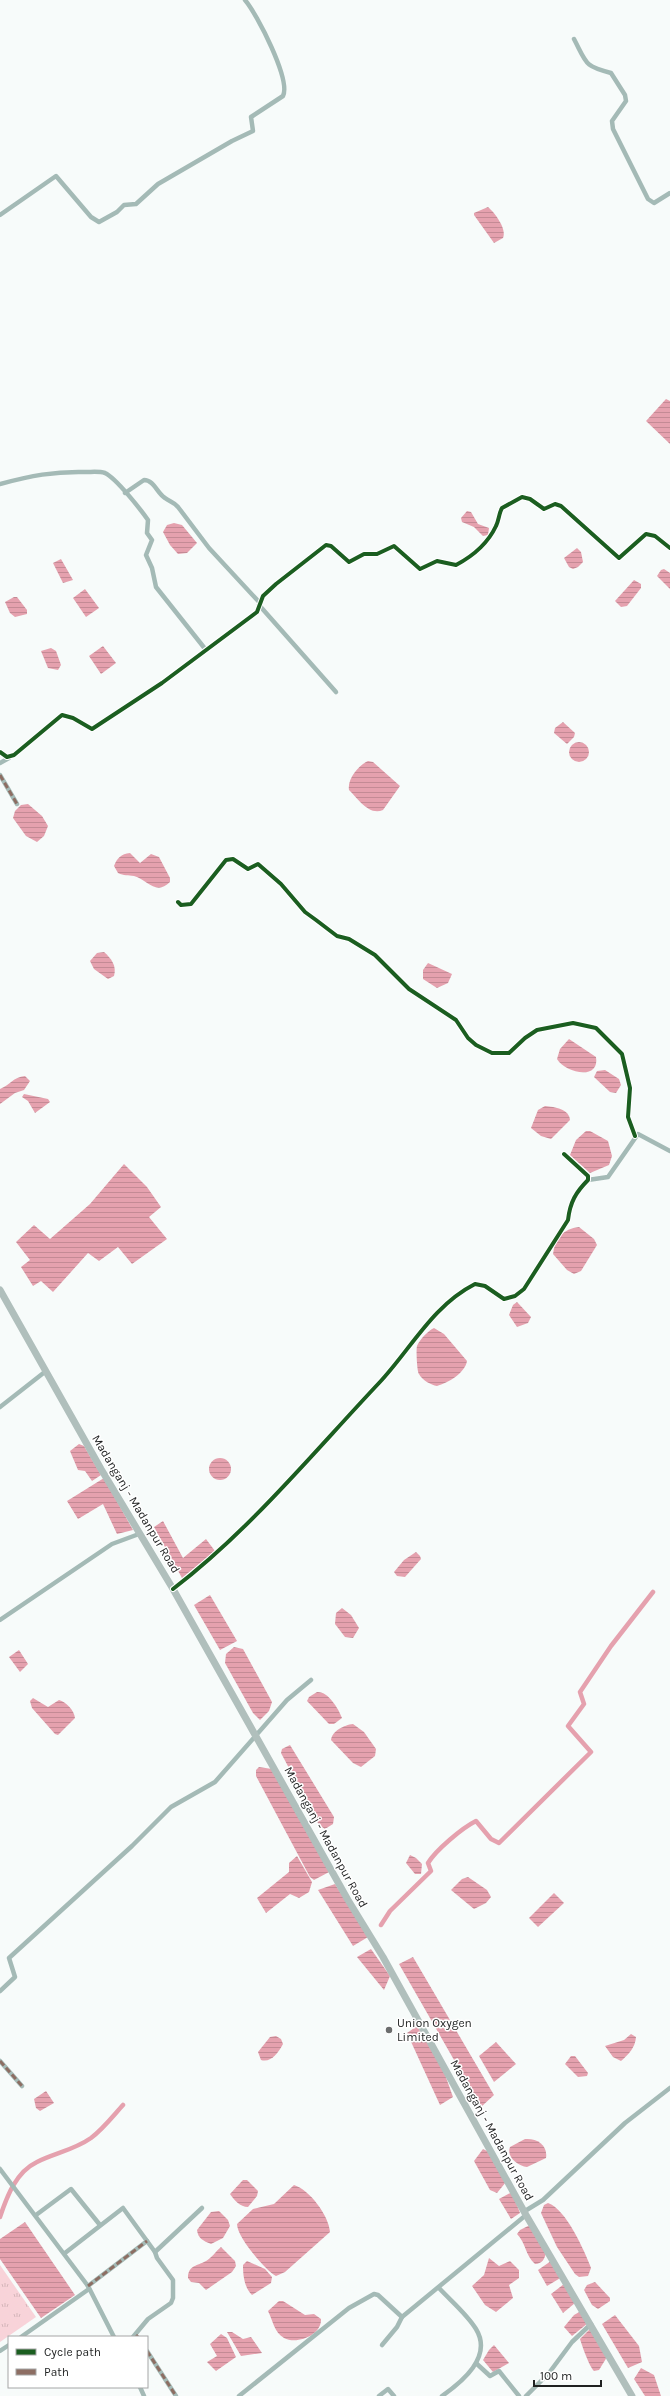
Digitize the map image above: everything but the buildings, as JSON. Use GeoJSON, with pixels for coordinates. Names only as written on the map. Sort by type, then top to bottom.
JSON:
{"type":"FeatureCollection","features":[{"type":"Feature","properties":{"kind":"main road","name":"Madanganj - Madanpur Road"},"geometry":{"type":"LineString","coordinates":[[0,1290],[139,1534],[173,1589],[348,1900],[383,1957],[526,2213],[632,2396]]}},
{"type":"Feature","properties":{"kind":"street"},"geometry":{"type":"LineString","coordinates":[[0,215],[56,176],[91,217],[99,222],[117,212],[124,205],[136,204],[158,184],[232,141],[253,132],[251,117],[283,96],[284,87],[269,39],[245,0]]}},
{"type":"Feature","properties":{"kind":"street"},"geometry":{"type":"LineString","coordinates":[[574,40],[587,64],[594,69],[612,74],[625,95],[626,101],[612,121],[613,129],[648,199],[654,203],[670,193]]}},
{"type":"Feature","properties":{"kind":"street"},"geometry":{"type":"LineString","coordinates":[[0,484],[26,480],[33,475],[100,472],[110,477],[148,520],[147,533],[152,540],[146,555],[152,568],[156,587],[206,650]]}},
{"type":"Feature","properties":{"kind":"street"},"geometry":{"type":"LineString","coordinates":[[125,493],[144,480],[152,483],[165,499],[173,501],[209,548],[260,604],[336,692]]}},
{"type":"Feature","properties":{"kind":"street"},"geometry":{"type":"LineString","coordinates":[[0,763],[26,746],[62,715],[72,718],[92,729],[206,650],[257,612],[263,596],[292,569],[326,545],[331,546],[349,562],[364,554],[377,554],[392,546],[398,549],[420,569],[437,561],[456,565],[478,551],[496,526],[501,509],[522,497],[530,499],[544,509],[555,504],[561,506],[619,558],[646,534],[655,536],[670,548]]}},
{"type":"Feature","properties":{"kind":"street"},"geometry":{"type":"LineString","coordinates":[[0,752],[4,756],[10,757]]}},
{"type":"Feature","properties":{"kind":"street"},"geometry":{"type":"LineString","coordinates":[[0,775],[17,804]]}},
{"type":"Feature","properties":{"kind":"street"},"geometry":{"type":"LineString","coordinates":[[178,902],[181,905],[191,904],[226,860],[233,859],[248,869],[261,865],[305,912],[337,936],[349,939],[375,955],[409,989],[456,1020],[468,1038],[492,1053],[509,1053],[524,1038],[537,1030],[573,1023],[596,1028],[622,1054],[630,1088],[628,1117],[636,1136]]}},
{"type":"Feature","properties":{"kind":"street"},"geometry":{"type":"LineString","coordinates":[[636,1136],[641,1135],[670,1151]]}},
{"type":"Feature","properties":{"kind":"street"},"geometry":{"type":"LineString","coordinates":[[173,1589],[231,1541],[306,1463],[379,1383],[417,1335],[446,1303],[475,1284],[485,1286],[504,1299],[518,1294],[543,1260],[555,1237],[568,1220],[569,1207],[573,1198],[588,1180],[608,1177],[636,1136]]}},
{"type":"Feature","properties":{"kind":"street"},"geometry":{"type":"LineString","coordinates":[[564,1154],[588,1176],[588,1180]]}},
{"type":"Feature","properties":{"kind":"street"},"geometry":{"type":"LineString","coordinates":[[0,1408],[46,1372]]}},
{"type":"Feature","properties":{"kind":"street"},"geometry":{"type":"LineString","coordinates":[[0,1620],[112,1544],[139,1534]]}},
{"type":"Feature","properties":{"kind":"street"},"geometry":{"type":"LineString","coordinates":[[0,1992],[15,1977],[9,1958],[132,1846],[171,1807],[216,1782],[250,1744],[255,1734],[287,1700],[311,1680]]}},
{"type":"Feature","properties":{"kind":"street"},"geometry":{"type":"LineString","coordinates":[[0,2061],[22,2086]]}},
{"type":"Feature","properties":{"kind":"street"},"geometry":{"type":"LineString","coordinates":[[382,2345],[397,2327],[402,2317],[439,2288],[543,2200],[625,2123],[670,2088]]}},
{"type":"Feature","properties":{"kind":"street"},"geometry":{"type":"LineString","coordinates":[[0,2169],[65,2253],[88,2288],[113,2336]]}},
{"type":"Feature","properties":{"kind":"street"},"geometry":{"type":"LineString","coordinates":[[36,2215],[71,2188],[100,2225]]}},
{"type":"Feature","properties":{"kind":"street"},"geometry":{"type":"LineString","coordinates":[[65,2253],[123,2208],[173,2280],[173,2298],[170,2302],[148,2318],[136,2336]]}},
{"type":"Feature","properties":{"kind":"street"},"geometry":{"type":"LineString","coordinates":[[155,2252],[202,2208]]}},
{"type":"Feature","properties":{"kind":"street"},"geometry":{"type":"LineString","coordinates":[[22,2336],[88,2288],[147,2241]]}},
{"type":"Feature","properties":{"kind":"street"},"geometry":{"type":"LineString","coordinates":[[439,2288],[476,2329],[481,2341],[477,2364],[468,2376],[442,2396]]}},
{"type":"Feature","properties":{"kind":"street"},"geometry":{"type":"LineString","coordinates":[[238,2396],[349,2308],[374,2294],[378,2295],[402,2317]]}},
{"type":"Feature","properties":{"kind":"street"},"geometry":{"type":"LineString","coordinates":[[526,2396],[550,2373],[572,2342],[591,2324]]}},
{"type":"Feature","properties":{"kind":"street"},"geometry":{"type":"LineString","coordinates":[[148,2353],[176,2396]]}},
{"type":"Feature","properties":{"kind":"street"},"geometry":{"type":"LineString","coordinates":[[477,2364],[490,2376],[498,2371],[501,2372],[519,2396]]}},
{"type":"Feature","properties":{"kind":"street"},"geometry":{"type":"LineString","coordinates":[[379,2396],[388,2389],[394,2396]]}},
{"type":"Feature","properties":{"kind":"street"},"geometry":{"type":"LineString","coordinates":[[448,2392],[452,2396]]}},
{"type":"Feature","properties":{"kind":"green space"},"geometry":{"type":"Polygon","coordinates":[[[0,2265],[36,2317],[0,2342],[0,2265]]]}},
{"type":"Feature","properties":{"kind":"shaded area"},"geometry":{"type":"Polygon","coordinates":[[[488,207],[497,217],[504,234],[503,238],[494,243],[474,215],[474,213],[488,207]]]}},
{"type":"Feature","properties":{"kind":"shaded area"},"geometry":{"type":"Polygon","coordinates":[[[666,399],[670,401],[670,444],[646,421],[666,399]]]}},
{"type":"Feature","properties":{"kind":"shaded area"},"geometry":{"type":"Polygon","coordinates":[[[467,511],[471,512],[478,524],[489,528],[488,535],[483,536],[474,527],[462,522],[461,518],[467,511]]]}},
{"type":"Feature","properties":{"kind":"shaded area"},"geometry":{"type":"Polygon","coordinates":[[[174,523],[182,525],[197,543],[187,553],[178,554],[170,545],[163,532],[167,525],[174,523]]]}},
{"type":"Feature","properties":{"kind":"shaded area"},"geometry":{"type":"Polygon","coordinates":[[[577,548],[581,552],[583,562],[578,567],[573,569],[569,567],[564,558],[577,548]]]}},
{"type":"Feature","properties":{"kind":"shaded area"},"geometry":{"type":"Polygon","coordinates":[[[61,559],[73,580],[63,583],[53,563],[61,559]]]}},
{"type":"Feature","properties":{"kind":"shaded area"},"geometry":{"type":"Polygon","coordinates":[[[664,569],[670,573],[670,589],[657,576],[661,570],[664,569]]]}},
{"type":"Feature","properties":{"kind":"shaded area"},"geometry":{"type":"Polygon","coordinates":[[[634,580],[641,584],[641,588],[627,606],[621,607],[615,601],[634,580]]]}},
{"type":"Feature","properties":{"kind":"shaded area"},"geometry":{"type":"Polygon","coordinates":[[[85,589],[99,608],[86,617],[73,598],[85,589]]]}},
{"type":"Feature","properties":{"kind":"shaded area"},"geometry":{"type":"Polygon","coordinates":[[[17,597],[27,610],[27,614],[15,617],[10,613],[5,602],[17,597]]]}},
{"type":"Feature","properties":{"kind":"shaded area"},"geometry":{"type":"Polygon","coordinates":[[[103,646],[116,663],[101,674],[89,656],[103,646]]]}},
{"type":"Feature","properties":{"kind":"shaded area"},"geometry":{"type":"Polygon","coordinates":[[[51,648],[56,651],[61,665],[58,670],[48,668],[41,651],[51,648]]]}},
{"type":"Feature","properties":{"kind":"shaded area"},"geometry":{"type":"Polygon","coordinates":[[[563,722],[575,733],[574,737],[567,744],[554,733],[555,728],[563,722]]]}},
{"type":"Feature","properties":{"kind":"shaded area"},"geometry":{"type":"Polygon","coordinates":[[[579,742],[586,745],[589,752],[586,759],[579,762],[572,759],[569,752],[572,745],[579,742]]]}},
{"type":"Feature","properties":{"kind":"shaded area"},"geometry":{"type":"Polygon","coordinates":[[[368,761],[373,762],[400,786],[383,810],[373,811],[368,809],[349,790],[350,781],[354,773],[368,761]]]}},
{"type":"Feature","properties":{"kind":"shaded area"},"geometry":{"type":"Polygon","coordinates":[[[28,804],[42,816],[48,826],[44,836],[37,842],[26,836],[13,818],[15,811],[21,805],[28,804]]]}},
{"type":"Feature","properties":{"kind":"shaded area"},"geometry":{"type":"Polygon","coordinates":[[[130,853],[140,863],[151,854],[159,857],[170,878],[170,882],[160,888],[152,886],[134,876],[118,873],[114,866],[116,861],[122,855],[130,853]]]}},
{"type":"Feature","properties":{"kind":"shaded area"},"geometry":{"type":"Polygon","coordinates":[[[104,952],[111,960],[115,969],[114,976],[108,979],[94,969],[90,961],[97,953],[104,952]]]}},
{"type":"Feature","properties":{"kind":"shaded area"},"geometry":{"type":"Polygon","coordinates":[[[428,963],[452,974],[448,983],[437,988],[423,979],[423,970],[428,963]]]}},
{"type":"Feature","properties":{"kind":"shaded area"},"geometry":{"type":"Polygon","coordinates":[[[569,1039],[596,1057],[596,1065],[593,1069],[588,1072],[574,1071],[561,1064],[557,1059],[560,1049],[569,1039]]]}},
{"type":"Feature","properties":{"kind":"shaded area"},"geometry":{"type":"Polygon","coordinates":[[[605,1070],[619,1079],[621,1085],[616,1093],[610,1092],[594,1077],[597,1071],[605,1070]]]}},
{"type":"Feature","properties":{"kind":"shaded area"},"geometry":{"type":"Polygon","coordinates":[[[25,1076],[30,1081],[24,1090],[15,1093],[0,1104],[0,1089],[14,1079],[25,1076]]]}},
{"type":"Feature","properties":{"kind":"shaded area"},"geometry":{"type":"Polygon","coordinates":[[[24,1094],[48,1099],[50,1102],[35,1113],[28,1101],[22,1097],[24,1094]]]}},
{"type":"Feature","properties":{"kind":"shaded area"},"geometry":{"type":"Polygon","coordinates":[[[545,1106],[564,1111],[569,1116],[570,1120],[551,1139],[541,1136],[531,1128],[538,1110],[545,1106]]]}},
{"type":"Feature","properties":{"kind":"shaded area"},"geometry":{"type":"Polygon","coordinates":[[[586,1131],[590,1131],[608,1141],[612,1156],[609,1165],[590,1173],[570,1155],[576,1140],[586,1131]]]}},
{"type":"Feature","properties":{"kind":"shaded area"},"geometry":{"type":"Polygon","coordinates":[[[124,1164],[147,1187],[161,1207],[149,1217],[167,1239],[132,1264],[118,1247],[99,1261],[88,1253],[53,1292],[41,1281],[33,1286],[21,1267],[30,1260],[16,1242],[34,1225],[50,1239],[90,1204],[124,1164]]]}},
{"type":"Feature","properties":{"kind":"shaded area"},"geometry":{"type":"Polygon","coordinates":[[[579,1227],[594,1239],[597,1245],[581,1271],[574,1274],[567,1270],[553,1254],[556,1243],[561,1235],[568,1230],[579,1227]]]}},
{"type":"Feature","properties":{"kind":"shaded area"},"geometry":{"type":"Polygon","coordinates":[[[517,1302],[531,1317],[528,1323],[517,1327],[509,1315],[513,1305],[517,1302]]]}},
{"type":"Feature","properties":{"kind":"shaded area"},"geometry":{"type":"Polygon","coordinates":[[[434,1328],[444,1334],[467,1361],[460,1373],[446,1383],[437,1386],[432,1385],[420,1376],[418,1372],[417,1360],[418,1343],[429,1331],[434,1328]]]}},
{"type":"Feature","properties":{"kind":"shaded area"},"geometry":{"type":"Polygon","coordinates":[[[79,1444],[84,1446],[101,1475],[92,1481],[85,1471],[78,1470],[70,1451],[79,1444]]]}},
{"type":"Feature","properties":{"kind":"shaded area"},"geometry":{"type":"Polygon","coordinates":[[[220,1458],[228,1461],[231,1469],[228,1477],[220,1480],[212,1477],[209,1469],[212,1461],[220,1458]]]}},
{"type":"Feature","properties":{"kind":"shaded area"},"geometry":{"type":"Polygon","coordinates":[[[104,1478],[133,1530],[117,1534],[103,1504],[78,1519],[67,1501],[104,1478]]]}},
{"type":"Feature","properties":{"kind":"shaded area"},"geometry":{"type":"Polygon","coordinates":[[[163,1521],[183,1558],[206,1539],[215,1551],[182,1578],[154,1527],[163,1521]]]}},
{"type":"Feature","properties":{"kind":"shaded area"},"geometry":{"type":"Polygon","coordinates":[[[416,1552],[421,1559],[405,1577],[397,1576],[394,1572],[404,1560],[416,1552]]]}},
{"type":"Feature","properties":{"kind":"shaded area"},"geometry":{"type":"Polygon","coordinates":[[[210,1595],[237,1641],[220,1650],[194,1605],[210,1595]]]}},
{"type":"Feature","properties":{"kind":"shaded area"},"geometry":{"type":"Polygon","coordinates":[[[342,1608],[351,1615],[359,1628],[353,1638],[345,1637],[335,1624],[336,1613],[342,1608]]]}},
{"type":"Feature","properties":{"kind":"shaded area"},"geometry":{"type":"Polygon","coordinates":[[[234,1647],[243,1649],[272,1702],[269,1711],[260,1720],[253,1713],[225,1663],[226,1654],[234,1647]]]}},
{"type":"Feature","properties":{"kind":"shaded area"},"geometry":{"type":"Polygon","coordinates":[[[19,1650],[28,1664],[20,1672],[9,1657],[19,1650]]]}},
{"type":"Feature","properties":{"kind":"shaded area"},"geometry":{"type":"Polygon","coordinates":[[[317,1692],[321,1692],[329,1697],[338,1710],[342,1718],[334,1724],[329,1724],[307,1701],[309,1697],[317,1692]]]}},
{"type":"Feature","properties":{"kind":"shaded area"},"geometry":{"type":"Polygon","coordinates":[[[33,1698],[48,1707],[59,1700],[62,1701],[71,1709],[75,1718],[58,1735],[55,1734],[32,1708],[30,1701],[33,1698]]]}},
{"type":"Feature","properties":{"kind":"shaded area"},"geometry":{"type":"Polygon","coordinates":[[[353,1724],[364,1732],[376,1749],[375,1756],[361,1767],[353,1763],[331,1740],[336,1731],[353,1724]]]}},
{"type":"Feature","properties":{"kind":"shaded area"},"geometry":{"type":"Polygon","coordinates":[[[290,1745],[334,1817],[333,1824],[325,1829],[319,1825],[281,1753],[282,1749],[290,1745]]]}},
{"type":"Feature","properties":{"kind":"shaded area"},"geometry":{"type":"Polygon","coordinates":[[[259,1767],[272,1769],[331,1871],[314,1880],[310,1877],[256,1776],[256,1770],[259,1767]]]}},
{"type":"Feature","properties":{"kind":"shaded area"},"geometry":{"type":"Polygon","coordinates":[[[410,1855],[422,1864],[421,1874],[415,1874],[406,1863],[410,1855]]]}},
{"type":"Feature","properties":{"kind":"shaded area"},"geometry":{"type":"Polygon","coordinates":[[[297,1856],[312,1882],[309,1892],[299,1898],[290,1894],[266,1913],[257,1898],[289,1872],[289,1863],[297,1856]]]}},
{"type":"Feature","properties":{"kind":"shaded area"},"geometry":{"type":"Polygon","coordinates":[[[468,1877],[487,1890],[491,1897],[486,1903],[474,1909],[451,1890],[462,1879],[468,1877]]]}},
{"type":"Feature","properties":{"kind":"shaded area"},"geometry":{"type":"Polygon","coordinates":[[[335,1884],[368,1937],[353,1946],[318,1890],[335,1884]]]}},
{"type":"Feature","properties":{"kind":"shaded area"},"geometry":{"type":"Polygon","coordinates":[[[554,1893],[564,1903],[538,1927],[529,1918],[554,1893]]]}},
{"type":"Feature","properties":{"kind":"shaded area"},"geometry":{"type":"Polygon","coordinates":[[[371,1949],[390,1976],[384,1990],[357,1957],[371,1949]]]}},
{"type":"Feature","properties":{"kind":"shaded area"},"geometry":{"type":"Polygon","coordinates":[[[413,1957],[494,2095],[481,2107],[399,1964],[413,1957]]]}},
{"type":"Feature","properties":{"kind":"shaded area"},"geometry":{"type":"Polygon","coordinates":[[[417,2026],[443,2069],[453,2097],[440,2105],[407,2033],[417,2026]]]}},
{"type":"Feature","properties":{"kind":"shaded area"},"geometry":{"type":"Polygon","coordinates":[[[631,2034],[636,2037],[633,2048],[621,2061],[613,2057],[605,2046],[624,2040],[631,2034]]]}},
{"type":"Feature","properties":{"kind":"shaded area"},"geometry":{"type":"Polygon","coordinates":[[[276,2036],[281,2039],[283,2044],[271,2059],[265,2061],[261,2060],[258,2052],[270,2037],[276,2036]]]}},
{"type":"Feature","properties":{"kind":"shaded area"},"geometry":{"type":"Polygon","coordinates":[[[496,2042],[516,2064],[494,2082],[479,2056],[496,2042]]]}},
{"type":"Feature","properties":{"kind":"shaded area"},"geometry":{"type":"Polygon","coordinates":[[[571,2056],[575,2056],[588,2073],[587,2076],[578,2077],[565,2064],[571,2056]]]}},
{"type":"Feature","properties":{"kind":"shaded area"},"geometry":{"type":"Polygon","coordinates":[[[46,2091],[54,2103],[40,2111],[36,2108],[34,2099],[46,2091]]]}},
{"type":"Feature","properties":{"kind":"shaded area"},"geometry":{"type":"Polygon","coordinates":[[[525,2139],[534,2140],[541,2143],[545,2149],[546,2158],[527,2167],[517,2163],[511,2157],[509,2151],[510,2147],[525,2139]]]}},
{"type":"Feature","properties":{"kind":"shaded area"},"geometry":{"type":"Polygon","coordinates":[[[483,2149],[487,2151],[506,2182],[497,2193],[490,2190],[474,2161],[483,2149]]]}},
{"type":"Feature","properties":{"kind":"shaded area"},"geometry":{"type":"Polygon","coordinates":[[[243,2180],[247,2180],[258,2191],[257,2196],[248,2207],[245,2207],[235,2201],[230,2194],[243,2180]]]}},
{"type":"Feature","properties":{"kind":"shaded area"},"geometry":{"type":"Polygon","coordinates":[[[294,2185],[306,2192],[318,2204],[329,2226],[330,2232],[285,2272],[276,2276],[265,2267],[246,2245],[238,2230],[237,2224],[253,2209],[274,2204],[294,2185]]]}},
{"type":"Feature","properties":{"kind":"shaded area"},"geometry":{"type":"Polygon","coordinates":[[[512,2192],[520,2213],[511,2219],[499,2199],[512,2192]]]}},
{"type":"Feature","properties":{"kind":"shaded area"},"geometry":{"type":"Polygon","coordinates":[[[548,2203],[561,2213],[574,2231],[591,2268],[588,2276],[579,2277],[575,2274],[557,2247],[541,2213],[544,2205],[548,2203]]]}},
{"type":"Feature","properties":{"kind":"shaded area"},"geometry":{"type":"Polygon","coordinates":[[[219,2211],[228,2220],[230,2226],[223,2238],[211,2244],[201,2239],[197,2230],[211,2212],[219,2211]]]}},
{"type":"Feature","properties":{"kind":"shaded area"},"geometry":{"type":"Polygon","coordinates":[[[25,2222],[75,2295],[41,2318],[0,2259],[0,2239],[25,2222]]]}},
{"type":"Feature","properties":{"kind":"shaded area"},"geometry":{"type":"Polygon","coordinates":[[[531,2226],[546,2252],[543,2261],[537,2264],[535,2264],[527,2253],[517,2234],[520,2230],[531,2226]]]}},
{"type":"Feature","properties":{"kind":"shaded area"},"geometry":{"type":"Polygon","coordinates":[[[221,2247],[235,2261],[236,2266],[232,2272],[206,2290],[199,2283],[191,2282],[188,2278],[189,2271],[195,2266],[209,2259],[221,2247]]]}},
{"type":"Feature","properties":{"kind":"shaded area"},"geometry":{"type":"Polygon","coordinates":[[[489,2258],[499,2266],[510,2261],[519,2270],[519,2278],[509,2285],[513,2298],[496,2312],[485,2305],[472,2286],[484,2275],[489,2258]]]}},
{"type":"Feature","properties":{"kind":"shaded area"},"geometry":{"type":"Polygon","coordinates":[[[247,2261],[265,2269],[272,2277],[271,2283],[252,2295],[247,2288],[244,2277],[243,2265],[247,2261]]]}},
{"type":"Feature","properties":{"kind":"shaded area"},"geometry":{"type":"Polygon","coordinates":[[[551,2261],[562,2277],[547,2286],[538,2270],[551,2261]]]}},
{"type":"Feature","properties":{"kind":"shaded area"},"geometry":{"type":"Polygon","coordinates":[[[595,2282],[610,2298],[610,2301],[598,2309],[592,2305],[584,2290],[587,2285],[595,2282]]]}},
{"type":"Feature","properties":{"kind":"shaded area"},"geometry":{"type":"Polygon","coordinates":[[[564,2284],[575,2303],[563,2313],[551,2294],[564,2284]]]}},
{"type":"Feature","properties":{"kind":"shaded area"},"geometry":{"type":"Polygon","coordinates":[[[279,2301],[283,2301],[305,2315],[314,2314],[321,2319],[317,2330],[308,2337],[302,2339],[289,2340],[281,2336],[278,2333],[268,2311],[279,2301]]]}},
{"type":"Feature","properties":{"kind":"shaded area"},"geometry":{"type":"Polygon","coordinates":[[[581,2311],[588,2323],[572,2336],[564,2327],[574,2315],[581,2311]]]}},
{"type":"Feature","properties":{"kind":"shaded area"},"geometry":{"type":"Polygon","coordinates":[[[615,2315],[639,2346],[642,2362],[628,2368],[602,2324],[615,2315]]]}},
{"type":"Feature","properties":{"kind":"shaded area"},"geometry":{"type":"Polygon","coordinates":[[[590,2329],[607,2357],[599,2370],[594,2371],[588,2361],[580,2339],[590,2329]]]}},
{"type":"Feature","properties":{"kind":"shaded area"},"geometry":{"type":"Polygon","coordinates":[[[227,2332],[232,2332],[243,2339],[251,2337],[262,2353],[241,2356],[227,2332]]]}},
{"type":"Feature","properties":{"kind":"shaded area"},"geometry":{"type":"Polygon","coordinates":[[[221,2334],[227,2338],[236,2357],[216,2371],[207,2362],[217,2356],[210,2344],[221,2334]]]}},
{"type":"Feature","properties":{"kind":"shaded area"},"geometry":{"type":"Polygon","coordinates":[[[494,2345],[509,2363],[493,2372],[483,2360],[494,2345]]]}},
{"type":"Feature","properties":{"kind":"shaded area"},"geometry":{"type":"Polygon","coordinates":[[[641,2368],[654,2375],[661,2396],[645,2396],[634,2379],[641,2368]]]}},
{"type":"Feature","properties":{"kind":"waterway"},"geometry":{"type":"LineString","coordinates":[[381,1925],[390,1911],[431,1871],[428,1863],[432,1858],[457,1834],[476,1821],[491,1839],[499,1843],[591,1752],[568,1726],[584,1704],[580,1692],[611,1646],[653,1592]]}},
{"type":"Feature","properties":{"kind":"waterway"},"geometry":{"type":"LineString","coordinates":[[0,2217],[13,2185],[23,2172],[37,2162],[78,2146],[91,2138],[104,2127],[123,2105]]}},
{"type":"Feature","properties":{"kind":"marked path"},"geometry":{"type":"LineString","coordinates":[[0,775],[17,804]]}},
{"type":"Feature","properties":{"kind":"marked path"},"geometry":{"type":"LineString","coordinates":[[0,2061],[22,2086]]}},
{"type":"Feature","properties":{"kind":"marked path"},"geometry":{"type":"LineString","coordinates":[[88,2286],[147,2241]]}},
{"type":"Feature","properties":{"kind":"marked path"},"geometry":{"type":"LineString","coordinates":[[148,2353],[176,2396]]}},
{"type":"Feature","properties":{"kind":"cycle path"},"geometry":{"type":"LineString","coordinates":[[0,752],[7,757],[14,755],[62,715],[73,718],[92,729],[162,683],[257,612],[263,596],[326,545],[331,546],[349,562],[364,554],[377,554],[394,546],[420,569],[437,561],[456,565],[468,558],[489,538],[496,526],[502,508],[522,497],[530,499],[544,509],[555,504],[561,506],[619,558],[646,534],[655,536],[670,548]]}},
{"type":"Feature","properties":{"kind":"cycle path"},"geometry":{"type":"LineString","coordinates":[[178,902],[181,905],[191,904],[226,860],[233,859],[248,869],[258,864],[281,884],[305,912],[337,936],[349,939],[375,955],[409,989],[456,1020],[468,1038],[476,1045],[492,1053],[509,1053],[525,1038],[537,1030],[573,1023],[596,1028],[622,1054],[630,1088],[628,1117],[635,1136]]}},
{"type":"Feature","properties":{"kind":"cycle path"},"geometry":{"type":"LineString","coordinates":[[173,1589],[228,1542],[280,1490],[391,1370],[423,1329],[446,1304],[475,1284],[485,1286],[504,1299],[515,1296],[524,1289],[568,1220],[570,1208],[574,1198],[588,1180],[588,1176],[564,1154]]}},
{"type":"Feature","properties":{"kind":"place","name":"Union Oxygen Limited"},"geometry":{"type":"Point","coordinates":[389,2030]}}]}
